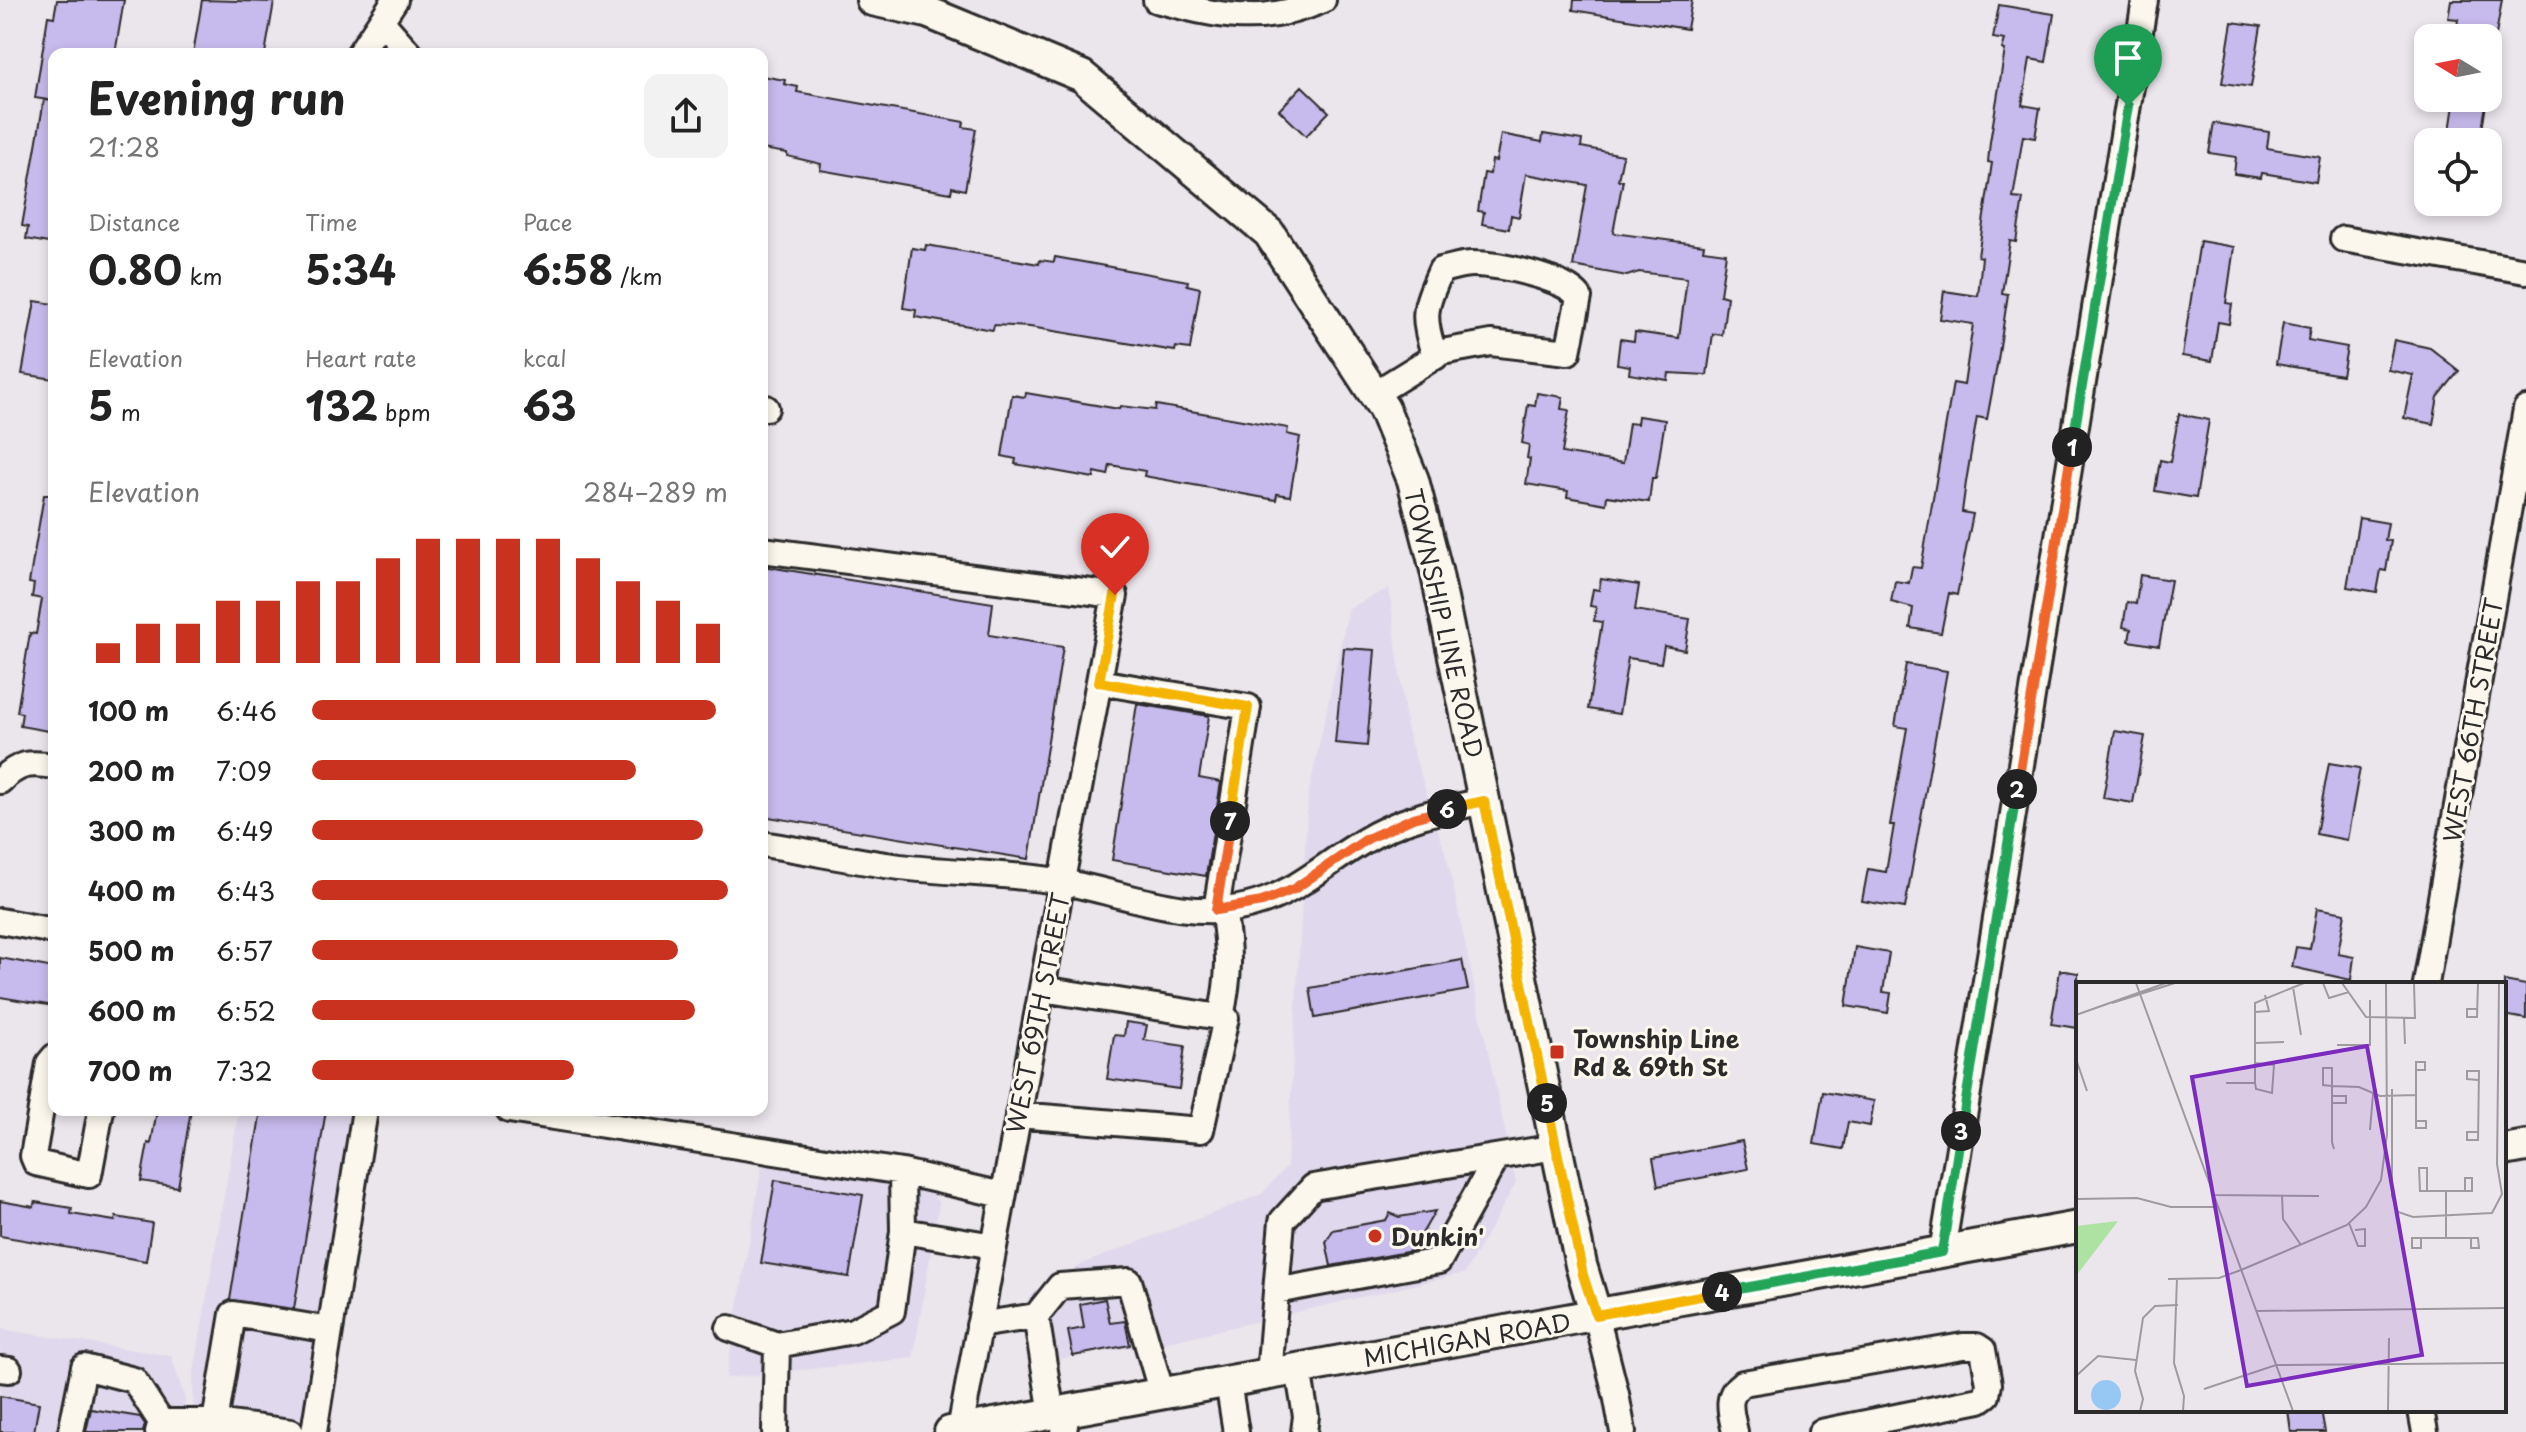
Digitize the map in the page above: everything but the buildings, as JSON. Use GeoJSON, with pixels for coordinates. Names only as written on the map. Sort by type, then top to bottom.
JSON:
{"type":"FeatureCollection","features":[{"type":"Feature","properties":{"kind":"main road","name":"TOWNSHIP LINE ROAD"},"geometry":{"type":"LineString","coordinates":[[872,0],[927,12],[1082,76],[1269,233],[1384,409],[1413,480],[1436,570],[1583,1275],[1596,1315]]}},
{"type":"Feature","properties":{"kind":"main road"},"geometry":{"type":"LineString","coordinates":[[2506,1150],[2526,1146]]}},
{"type":"Feature","properties":{"kind":"main road","name":"MICHIGAN ROAD"},"geometry":{"type":"LineString","coordinates":[[955,1431],[1061,1419],[1162,1394],[2076,1227]]}},
{"type":"Feature","properties":{"kind":"street"},"geometry":{"type":"LineString","coordinates":[[363,48],[395,0]]}},
{"type":"Feature","properties":{"kind":"street"},"geometry":{"type":"LineString","coordinates":[[1156,0],[1221,16],[1268,16],[1305,8],[1323,0]]}},
{"type":"Feature","properties":{"kind":"street"},"geometry":{"type":"LineString","coordinates":[[1942,1252],[2145,0]]}},
{"type":"Feature","properties":{"kind":"street"},"geometry":{"type":"LineString","coordinates":[[382,22],[405,48]]}},
{"type":"Feature","properties":{"kind":"street"},"geometry":{"type":"LineString","coordinates":[[2343,239],[2526,271]]}},
{"type":"Feature","properties":{"kind":"street"},"geometry":{"type":"LineString","coordinates":[[1374,394],[1435,357],[1442,352],[1491,343],[1568,352],[1579,297],[1574,291],[1546,277],[1471,264],[1441,270],[1430,295],[1424,322],[1435,357]]}},
{"type":"Feature","properties":{"kind":"street","name":"WEST 66TH STREET"},"geometry":{"type":"LineString","coordinates":[[2426,982],[2526,409]]}},
{"type":"Feature","properties":{"kind":"street","name":"WEST 69TH STREET"},"geometry":{"type":"LineString","coordinates":[[768,551],[1115,595],[979,1325],[955,1431]]}},
{"type":"Feature","properties":{"kind":"street"},"geometry":{"type":"LineString","coordinates":[[1099,682],[1248,707],[1219,910],[1229,947],[1229,978],[1221,1017]]}},
{"type":"Feature","properties":{"kind":"street"},"geometry":{"type":"LineString","coordinates":[[0,781],[14,768],[33,763],[48,765]]}},
{"type":"Feature","properties":{"kind":"street"},"geometry":{"type":"LineString","coordinates":[[768,845],[897,866],[1062,882],[1176,908],[1219,910],[1262,902],[1294,889],[1359,844],[1396,824],[1484,801]]}},
{"type":"Feature","properties":{"kind":"street"},"geometry":{"type":"LineString","coordinates":[[0,921],[48,930]]}},
{"type":"Feature","properties":{"kind":"street"},"geometry":{"type":"LineString","coordinates":[[1018,1115],[1201,1130],[1226,1018],[1042,989]]}},
{"type":"Feature","properties":{"kind":"street"},"geometry":{"type":"LineString","coordinates":[[48,1069],[33,1156],[41,1166],[89,1175],[100,1116]]}},
{"type":"Feature","properties":{"kind":"street"},"geometry":{"type":"LineString","coordinates":[[314,1432],[364,1116]]}},
{"type":"Feature","properties":{"kind":"street"},"geometry":{"type":"LineString","coordinates":[[547,1116],[902,1172],[1003,1195]]}},
{"type":"Feature","properties":{"kind":"street"},"geometry":{"type":"LineString","coordinates":[[1304,1432],[1306,1416],[1284,1372],[1276,1291],[1282,1221],[1313,1187],[1556,1147]]}},
{"type":"Feature","properties":{"kind":"street"},"geometry":{"type":"LineString","coordinates":[[1276,1291],[1439,1261],[1497,1157]]}},
{"type":"Feature","properties":{"kind":"street"},"geometry":{"type":"LineString","coordinates":[[729,1328],[777,1345],[853,1331],[892,1311],[903,1231],[902,1172]]}},
{"type":"Feature","properties":{"kind":"street"},"geometry":{"type":"LineString","coordinates":[[903,1231],[994,1246]]}},
{"type":"Feature","properties":{"kind":"street"},"geometry":{"type":"LineString","coordinates":[[979,1325],[1036,1316],[1060,1286],[1129,1281],[1162,1394]]}},
{"type":"Feature","properties":{"kind":"street"},"geometry":{"type":"LineString","coordinates":[[215,1422],[233,1314],[330,1330]]}},
{"type":"Feature","properties":{"kind":"street"},"geometry":{"type":"LineString","coordinates":[[1596,1315],[1623,1432]]}},
{"type":"Feature","properties":{"kind":"street"},"geometry":{"type":"LineString","coordinates":[[1036,1316],[1061,1419]]}},
{"type":"Feature","properties":{"kind":"street"},"geometry":{"type":"LineString","coordinates":[[775,1432],[777,1345]]}},
{"type":"Feature","properties":{"kind":"street"},"geometry":{"type":"LineString","coordinates":[[1735,1432],[1731,1397],[1743,1383],[1963,1346],[1977,1346],[1983,1350],[1989,1384],[1987,1395],[1980,1400],[1821,1432]]}},
{"type":"Feature","properties":{"kind":"street"},"geometry":{"type":"LineString","coordinates":[[71,1432],[84,1367],[134,1380],[159,1427],[215,1422],[291,1432]]}},
{"type":"Feature","properties":{"kind":"street"},"geometry":{"type":"LineString","coordinates":[[1228,1382],[1236,1432]]}},
{"type":"Feature","properties":{"kind":"street"},"geometry":{"type":"LineString","coordinates":[[2421,1412],[2425,1432]]}},
{"type":"Feature","properties":{"kind":"shaded area"},"geometry":{"type":"Polygon","coordinates":[[[1389,588],[1407,731],[1447,859],[1516,1183],[1465,1273],[1163,1343],[1057,1359],[1032,1357],[1020,1309],[1036,1290],[1087,1262],[1262,1194],[1287,1166],[1308,796],[1349,608],[1389,588]]]}},
{"type":"Feature","properties":{"kind":"shaded area"},"geometry":{"type":"Polygon","coordinates":[[[238,1116],[378,1116],[329,1432],[194,1432],[193,1378],[238,1116]]]}},
{"type":"Feature","properties":{"kind":"shaded area"},"geometry":{"type":"Polygon","coordinates":[[[762,1165],[932,1191],[939,1204],[913,1358],[726,1378],[762,1165]]]}},
{"type":"Feature","properties":{"kind":"shaded area"},"geometry":{"type":"Polygon","coordinates":[[[0,1329],[171,1356],[185,1399],[182,1432],[0,1432],[0,1329]]]}},
{"type":"Feature","properties":{"kind":"place","name":"Township Line Rd & 69th St"},"geometry":{"type":"Point","coordinates":[1557,1052]}},
{"type":"Feature","properties":{"kind":"place","name":"Dunkin'"},"geometry":{"type":"Point","coordinates":[1375,1236]}},
{"type":"Feature","properties":{"kind":"route"},"geometry":{"type":"LineString","coordinates":[[1115,595],[1099,682],[1248,707],[1216,910],[1262,902],[1294,889],[1343,854],[1396,824],[1484,801],[1583,1275],[1596,1315],[1942,1252],[2128,106]]}}]}
